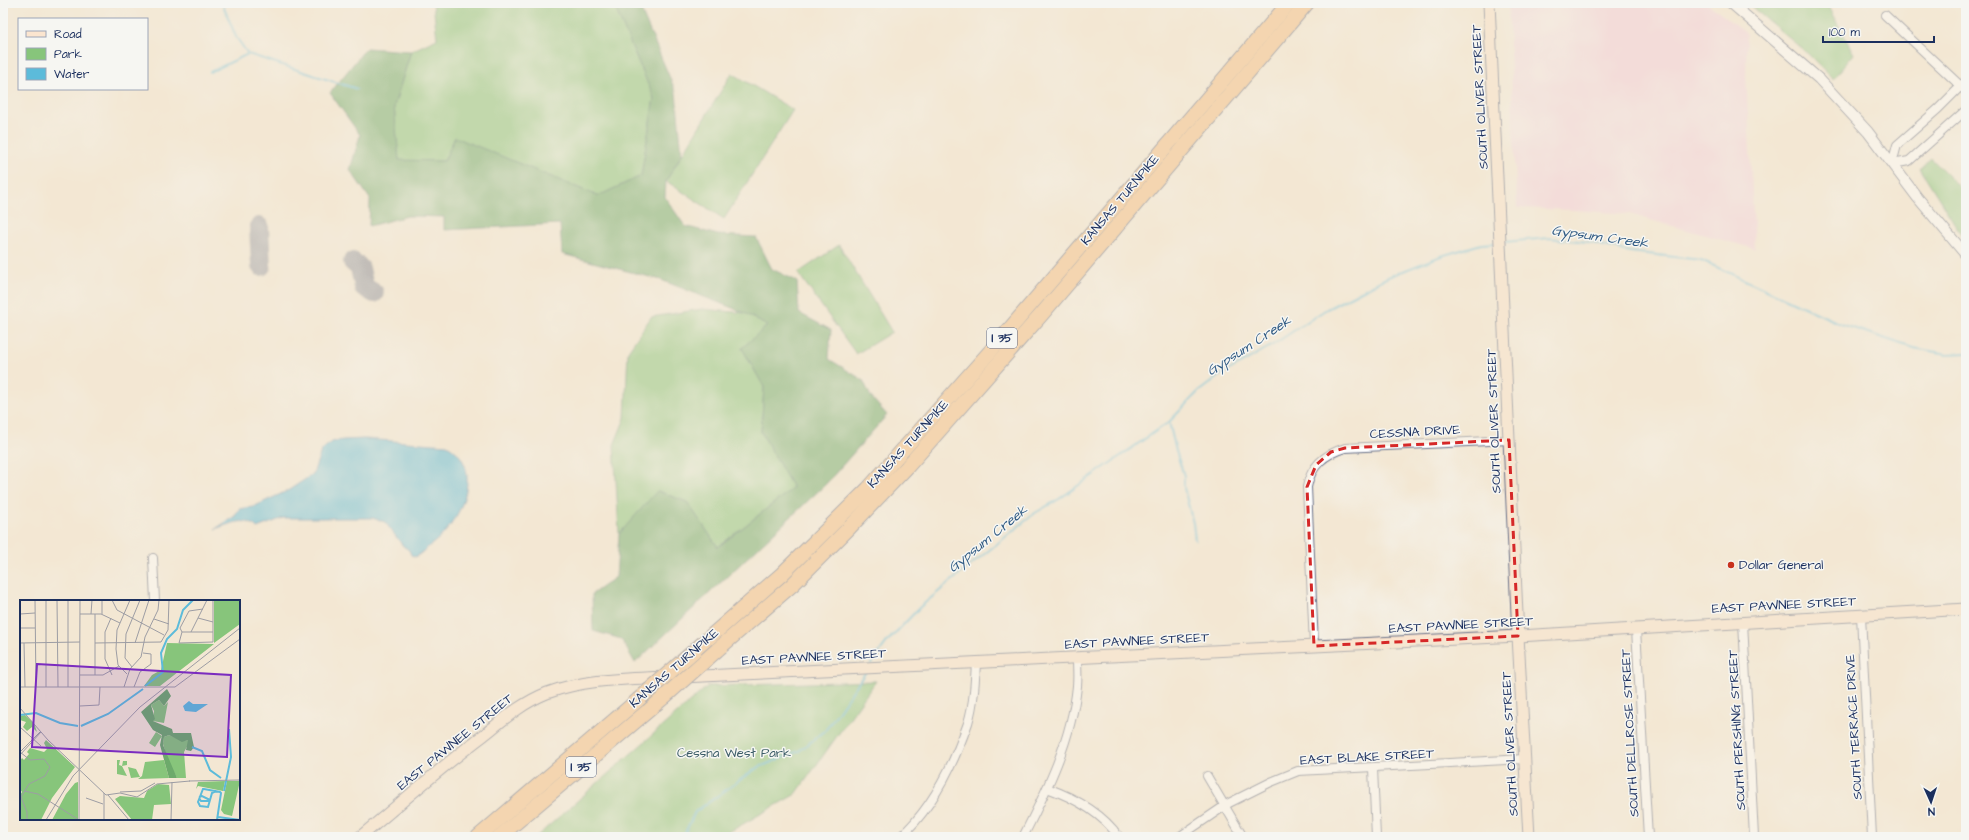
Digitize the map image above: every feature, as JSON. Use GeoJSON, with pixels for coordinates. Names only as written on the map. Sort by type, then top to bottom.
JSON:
{"type":"FeatureCollection","features":[{"type":"Feature","properties":{"kind":"highway","name":"KANSAS TURNPIKE"},"geometry":{"type":"LineString","coordinates":[[478,837],[782,574],[868,489],[996,345],[1289,3]]}},
{"type":"Feature","properties":{"kind":"highway","name":"KANSAS TURNPIKE"},"geometry":{"type":"LineString","coordinates":[[498,837],[663,698],[792,585],[850,528],[907,467],[1041,315],[1307,3]]}},
{"type":"Feature","properties":{"kind":"main road","name":"SOUTH OLIVER STREET"},"geometry":{"type":"LineString","coordinates":[[1489,3],[1518,636],[1529,837]]}},
{"type":"Feature","properties":{"kind":"main road","name":"EAST PAWNEE STREET"},"geometry":{"type":"LineString","coordinates":[[360,837],[507,716],[520,707],[547,693],[598,682],[1518,636],[1966,609]]}},
{"type":"Feature","properties":{"kind":"street"},"geometry":{"type":"LineString","coordinates":[[1731,3],[1819,79],[1868,132],[1916,197],[1966,256]]}},
{"type":"Feature","properties":{"kind":"street"},"geometry":{"type":"LineString","coordinates":[[1885,15],[1964,86],[1897,145],[1892,164]]}},
{"type":"Feature","properties":{"kind":"street"},"geometry":{"type":"LineString","coordinates":[[1892,164],[1909,161],[1966,110]]}},
{"type":"Feature","properties":{"kind":"street","name":"CESSNA DRIVE"},"geometry":{"type":"LineString","coordinates":[[1314,646],[1307,487],[1309,477],[1316,465],[1331,452],[1345,448],[1509,440]]}},
{"type":"Feature","properties":{"kind":"street"},"geometry":{"type":"LineString","coordinates":[[153,558],[155,600]]}},
{"type":"Feature","properties":{"kind":"street","name":"SOUTH TERRACE DRIVE"},"geometry":{"type":"LineString","coordinates":[[1861,615],[1872,837]]}},
{"type":"Feature","properties":{"kind":"street","name":"SOUTH PERSHING STREET"},"geometry":{"type":"LineString","coordinates":[[1743,622],[1754,837]]}},
{"type":"Feature","properties":{"kind":"street","name":"SOUTH DELLROSE STREET"},"geometry":{"type":"LineString","coordinates":[[1636,629],[1648,837]]}},
{"type":"Feature","properties":{"kind":"street"},"geometry":{"type":"LineString","coordinates":[[1023,837],[1047,788],[1071,720],[1077,685],[1077,658]]}},
{"type":"Feature","properties":{"kind":"street"},"geometry":{"type":"LineString","coordinates":[[900,837],[921,814],[941,782],[956,752],[968,722],[975,686],[976,662]]}},
{"type":"Feature","properties":{"kind":"street","name":"EAST BLAKE STREET"},"geometry":{"type":"LineString","coordinates":[[1179,837],[1225,806],[1271,782],[1298,771],[1525,759]]}},
{"type":"Feature","properties":{"kind":"street"},"geometry":{"type":"LineString","coordinates":[[1373,768],[1376,837]]}},
{"type":"Feature","properties":{"kind":"street"},"geometry":{"type":"LineString","coordinates":[[1207,776],[1244,837]]}},
{"type":"Feature","properties":{"kind":"street"},"geometry":{"type":"LineString","coordinates":[[1047,788],[1083,804],[1109,824],[1119,837]]}},
{"type":"Feature","properties":{"kind":"highlighted area"},"geometry":{"type":"Polygon","coordinates":[[[1509,440],[1518,636],[1314,646],[1307,487],[1316,465],[1331,452],[1345,448],[1509,440]]]}},
{"type":"Feature","properties":{"kind":"shaded area"},"geometry":{"type":"Polygon","coordinates":[[[1508,3],[1707,3],[1747,34],[1746,75],[1755,249],[1629,214],[1517,208],[1508,3]]]}},
{"type":"Feature","properties":{"kind":"green space"},"geometry":{"type":"Polygon","coordinates":[[[433,3],[613,3],[654,98],[641,176],[598,196],[455,138],[444,161],[399,161],[394,106],[411,51],[437,39],[433,3]]]}},
{"type":"Feature","properties":{"kind":"green space"},"geometry":{"type":"Polygon","coordinates":[[[613,3],[638,3],[676,92],[682,154],[666,181],[665,197],[685,226],[718,235],[756,237],[772,269],[797,281],[799,313],[831,330],[829,359],[863,380],[871,397],[887,415],[826,484],[635,663],[621,639],[593,631],[592,594],[616,577],[619,534],[657,491],[687,502],[718,547],[793,488],[761,432],[764,387],[742,348],[767,326],[745,313],[661,280],[562,254],[560,224],[444,230],[444,217],[408,216],[369,226],[370,199],[350,170],[360,135],[330,93],[366,48],[411,51],[394,106],[399,160],[444,161],[455,137],[598,196],[641,176],[654,98],[613,3]]]}},
{"type":"Feature","properties":{"kind":"green space"},"geometry":{"type":"Polygon","coordinates":[[[1747,3],[1826,3],[1854,54],[1833,79],[1807,53],[1747,3]]]}},
{"type":"Feature","properties":{"kind":"green space"},"geometry":{"type":"Polygon","coordinates":[[[732,73],[793,110],[724,219],[666,181],[732,73]]]}},
{"type":"Feature","properties":{"kind":"green space"},"geometry":{"type":"Polygon","coordinates":[[[1931,158],[1966,193],[1966,242],[1920,168],[1931,158]]]}},
{"type":"Feature","properties":{"kind":"green space"},"geometry":{"type":"Polygon","coordinates":[[[839,245],[892,332],[856,354],[798,273],[839,245]]]}},
{"type":"Feature","properties":{"kind":"green space"},"geometry":{"type":"Polygon","coordinates":[[[702,309],[745,313],[767,326],[742,348],[764,387],[761,432],[793,488],[718,547],[687,502],[658,491],[619,534],[614,445],[625,418],[628,351],[651,317],[702,309]]]}},
{"type":"Feature","properties":{"kind":"green space","name":"Cessna West Park"},"geometry":{"type":"Polygon","coordinates":[[[876,681],[796,794],[720,837],[536,837],[708,686],[876,681]]]}},
{"type":"Feature","properties":{"kind":"water"},"geometry":{"type":"Polygon","coordinates":[[[365,439],[447,445],[458,453],[464,463],[467,475],[467,487],[459,511],[453,522],[442,535],[415,557],[411,555],[409,550],[403,546],[385,522],[372,518],[283,518],[257,528],[248,522],[237,522],[215,529],[235,516],[239,509],[253,507],[289,490],[313,474],[321,451],[331,442],[365,439]]]}},
{"type":"Feature","properties":{"kind":"waterway"},"geometry":{"type":"LineString","coordinates":[[222,3],[236,37],[248,54],[357,89]]}},
{"type":"Feature","properties":{"kind":"waterway"},"geometry":{"type":"LineString","coordinates":[[210,72],[248,54]]}},
{"type":"Feature","properties":{"kind":"waterway","name":"Gypsum Creek"},"geometry":{"type":"LineString","coordinates":[[1504,242],[1549,238],[1588,242],[1630,252],[1701,260],[1841,324],[1913,348],[1948,354],[1966,353]]}},
{"type":"Feature","properties":{"kind":"waterway","name":"Gypsum Creek"},"geometry":{"type":"LineString","coordinates":[[871,664],[886,643],[920,607],[1035,513],[1059,499],[1169,422],[1198,392],[1219,376],[1271,346],[1325,310],[1388,277],[1441,256],[1481,244],[1496,243]]}},
{"type":"Feature","properties":{"kind":"waterway"},"geometry":{"type":"LineString","coordinates":[[1169,422],[1184,476],[1184,488],[1193,523],[1195,540]]}},
{"type":"Feature","properties":{"kind":"waterway","name":"Gypsum Creek"},"geometry":{"type":"LineString","coordinates":[[683,837],[695,812],[757,768],[799,751],[825,731],[865,673]]}},
{"type":"Feature","properties":{"kind":"taxiway"},"geometry":{"type":"LineString","coordinates":[[259,227],[261,266]]}},
{"type":"Feature","properties":{"kind":"taxiway"},"geometry":{"type":"LineString","coordinates":[[353,262],[360,268],[364,287],[374,293]]}},
{"type":"Feature","properties":{"kind":"place","name":"Dollar General"},"geometry":{"type":"Point","coordinates":[1731,565]}}]}
